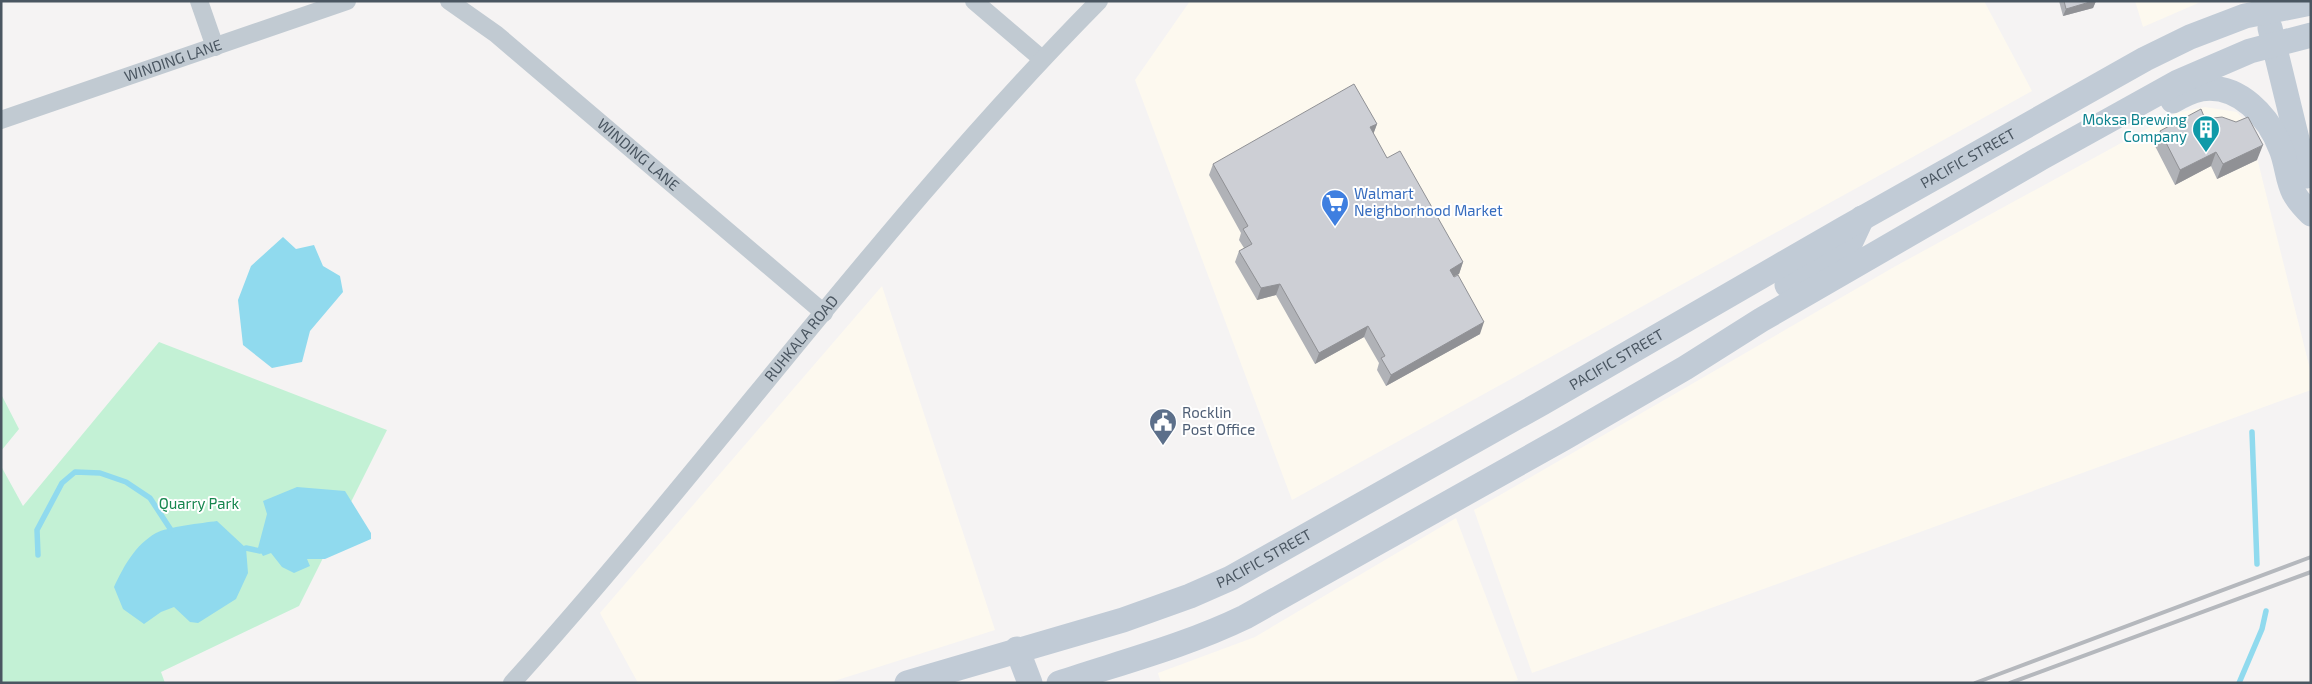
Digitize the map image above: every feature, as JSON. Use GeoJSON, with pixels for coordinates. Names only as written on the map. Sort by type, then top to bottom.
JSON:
{"type":"FeatureCollection","features":[{"type":"Feature","properties":{"kind":"main road","name":"PACIFIC STREET"},"geometry":{"type":"LineString","coordinates":[[907,683],[1017,649],[1123,620],[1190,596],[1231,578],[2145,59],[2190,36],[2245,16],[2265,6],[2309,7]]}},
{"type":"Feature","properties":{"kind":"main road"},"geometry":{"type":"LineString","coordinates":[[2265,6],[2311,196]]}},
{"type":"Feature","properties":{"kind":"main road"},"geometry":{"type":"LineString","coordinates":[[1059,683],[1196,639],[1245,617],[1564,438],[1685,368],[1761,320],[2178,82],[2212,66],[2274,45],[2311,35]]}},
{"type":"Feature","properties":{"kind":"main road"},"geometry":{"type":"LineString","coordinates":[[2073,141],[2103,139],[2182,96],[2201,89],[2220,90],[2240,98],[2264,118],[2282,149],[2294,193],[2311,214]]}},
{"type":"Feature","properties":{"kind":"main road"},"geometry":{"type":"LineString","coordinates":[[1761,320],[1774,293],[1848,248],[1862,218]]}},
{"type":"Feature","properties":{"kind":"main road"},"geometry":{"type":"LineString","coordinates":[[1017,649],[1030,683]]}},
{"type":"Feature","properties":{"kind":"street"},"geometry":{"type":"LineString","coordinates":[[199,1],[215,47]]}},
{"type":"Feature","properties":{"kind":"street","name":"WINDING LANE"},"geometry":{"type":"LineString","coordinates":[[1,120],[347,1]]}},
{"type":"Feature","properties":{"kind":"street","name":"WINDING LANE"},"geometry":{"type":"LineString","coordinates":[[449,1],[496,34],[824,313]]}},
{"type":"Feature","properties":{"kind":"street"},"geometry":{"type":"LineString","coordinates":[[974,1],[1042,59]]}},
{"type":"Feature","properties":{"kind":"street","name":"RUHKALA ROAD"},"geometry":{"type":"LineString","coordinates":[[512,683],[589,598],[980,126],[1099,1]]}},
{"type":"Feature","properties":{"kind":"shaded area"},"geometry":{"type":"Polygon","coordinates":[[[1190,1],[1984,1],[2032,91],[1292,500],[1135,80],[1190,1]]]}},
{"type":"Feature","properties":{"kind":"shaded area"},"geometry":{"type":"Polygon","coordinates":[[[2135,1],[2203,1],[2143,27],[2135,1]]]}},
{"type":"Feature","properties":{"kind":"shaded area"},"geometry":{"type":"Polygon","coordinates":[[[2205,107],[2237,112],[2249,126],[2311,373],[2311,390],[1532,673],[1474,510],[1894,267],[2176,113],[2205,107]]]}},
{"type":"Feature","properties":{"kind":"shaded area"},"geometry":{"type":"Polygon","coordinates":[[[882,286],[995,630],[828,683],[638,683],[600,613],[882,286]]]}},
{"type":"Feature","properties":{"kind":"shaded area"},"geometry":{"type":"Polygon","coordinates":[[[1456,518],[1518,680],[1509,683],[1161,683],[1158,673],[1255,637],[1456,518]]]}},
{"type":"Feature","properties":{"kind":"green space","name":"Quarry Park"},"geometry":{"type":"Polygon","coordinates":[[[159,342],[387,430],[299,606],[161,672],[165,683],[1,683],[1,466],[23,506],[159,342]]]}},
{"type":"Feature","properties":{"kind":"green space"},"geometry":{"type":"Polygon","coordinates":[[[1,394],[19,429],[1,451],[1,394]]]}},
{"type":"Feature","properties":{"kind":"water"},"geometry":{"type":"Polygon","coordinates":[[[283,237],[296,249],[314,245],[323,266],[340,276],[343,292],[310,331],[302,362],[272,368],[243,345],[238,300],[251,266],[283,237]]]}},
{"type":"Feature","properties":{"kind":"water"},"geometry":{"type":"Polygon","coordinates":[[[297,487],[345,491],[371,533],[371,539],[325,559],[307,559],[310,566],[294,573],[282,567],[271,553],[263,556],[258,548],[267,514],[263,501],[297,487]]]}},
{"type":"Feature","properties":{"kind":"water"},"geometry":{"type":"Polygon","coordinates":[[[217,521],[246,548],[248,573],[236,599],[198,623],[190,622],[174,607],[161,612],[144,624],[123,609],[114,587],[126,564],[142,544],[161,531],[217,521]]]}},
{"type":"Feature","properties":{"kind":"building"},"geometry":{"type":"Polygon","coordinates":[[[2064,1],[2093,1],[2066,9],[2064,1]]]}},
{"type":"Feature","properties":{"kind":"building","name":"Walmart Neighborhood Market"},"geometry":{"type":"Polygon","coordinates":[[[1354,84],[1377,124],[1370,127],[1387,158],[1400,151],[1463,262],[1450,270],[1454,277],[1458,275],[1484,322],[1391,375],[1381,358],[1385,356],[1368,326],[1319,353],[1280,284],[1261,288],[1239,251],[1252,244],[1243,229],[1248,226],[1213,164],[1354,84]]]}},
{"type":"Feature","properties":{"kind":"building"},"geometry":{"type":"Polygon","coordinates":[[[2201,109],[2205,119],[2222,117],[2236,122],[2248,117],[2263,145],[2223,164],[2216,152],[2180,170],[2160,131],[2201,109]]]}},
{"type":"Feature","properties":{"kind":"waterway"},"geometry":{"type":"LineString","coordinates":[[2252,432],[2257,564]]}},
{"type":"Feature","properties":{"kind":"waterway"},"geometry":{"type":"LineString","coordinates":[[38,555],[37,530],[62,483],[75,472],[100,473],[126,482],[150,498],[171,530]]}},
{"type":"Feature","properties":{"kind":"waterway"},"geometry":{"type":"LineString","coordinates":[[246,548],[260,551]]}},
{"type":"Feature","properties":{"kind":"waterway"},"geometry":{"type":"LineString","coordinates":[[2239,683],[2262,629],[2266,611]]}},
{"type":"Feature","properties":{"kind":"railway"},"geometry":{"type":"LineString","coordinates":[[1975,683],[2311,557]]}},
{"type":"Feature","properties":{"kind":"railway"},"geometry":{"type":"LineString","coordinates":[[2010,683],[2311,572]]}},
{"type":"Feature","properties":{"kind":"place","name":"Moksa Brewing Company"},"geometry":{"type":"Point","coordinates":[2206,153]}},
{"type":"Feature","properties":{"kind":"place","name":"Walmart Neighborhood Market"},"geometry":{"type":"Point","coordinates":[1335,227]}},
{"type":"Feature","properties":{"kind":"place","name":"Rocklin Post Office"},"geometry":{"type":"Point","coordinates":[1163,446]}}]}
